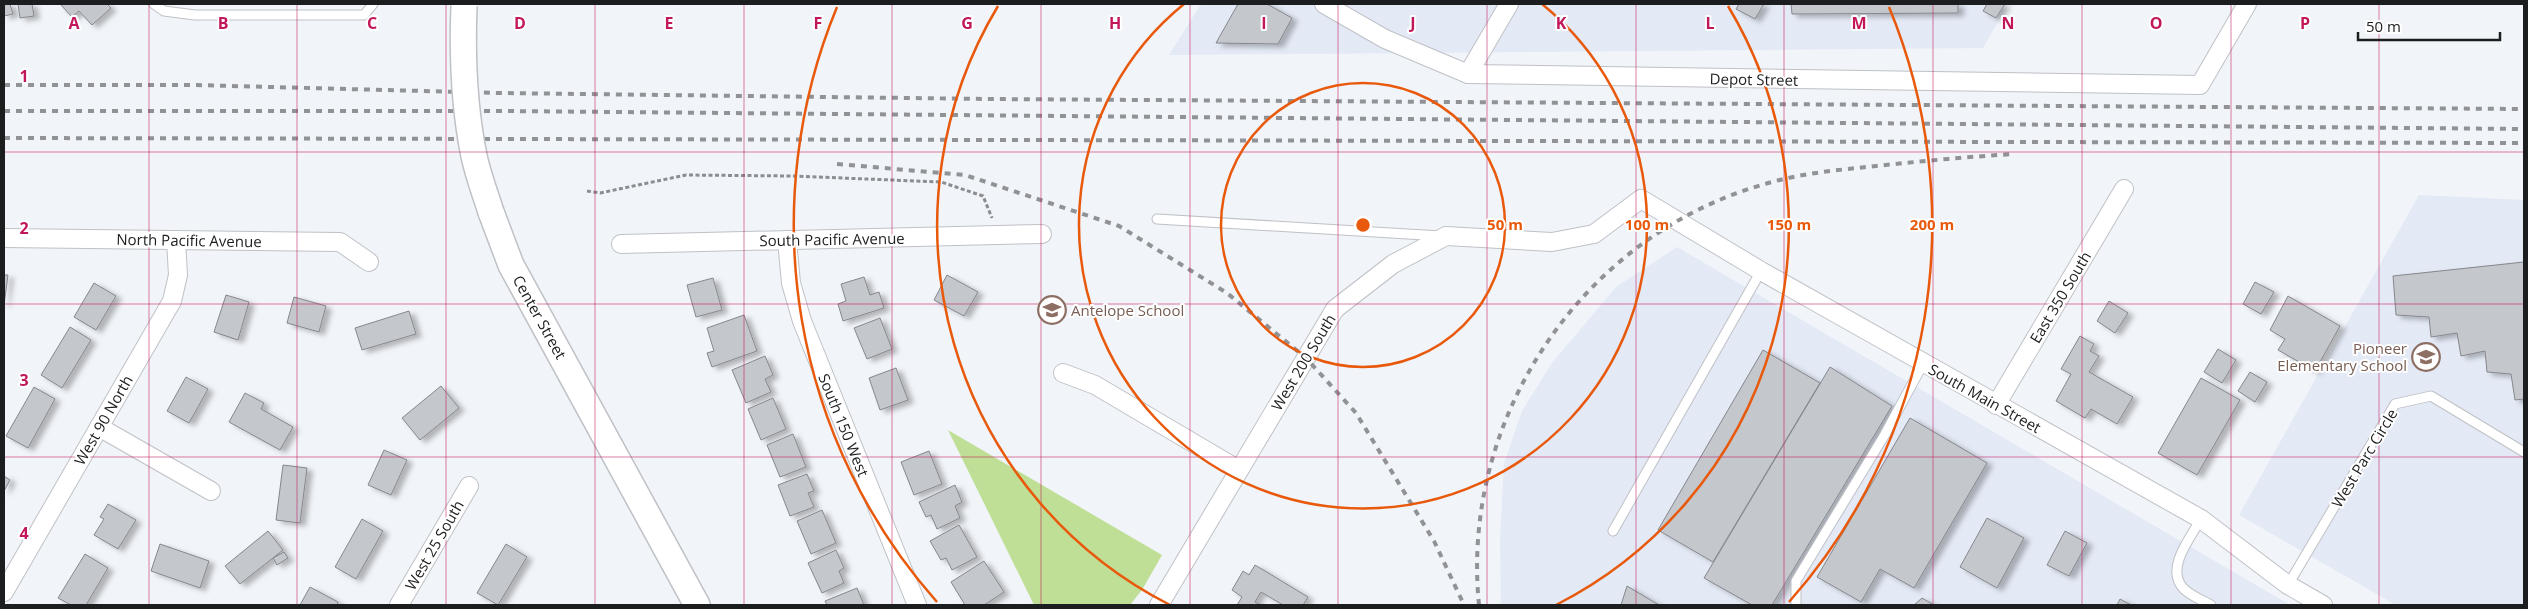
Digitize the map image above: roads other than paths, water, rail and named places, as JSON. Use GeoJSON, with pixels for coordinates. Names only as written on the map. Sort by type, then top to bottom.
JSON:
{"type":"FeatureCollection","features":[{"type":"Feature","properties":{"kind":"street","name":"Depot Street"},"geometry":{"type":"LineString","coordinates":[[1324,4],[1385,39],[1468,74],[2200,85],[2247,4]]}},
{"type":"Feature","properties":{"kind":"street"},"geometry":{"type":"LineString","coordinates":[[1468,74],[1509,4]]}},
{"type":"Feature","properties":{"kind":"street","name":"Center Street"},"geometry":{"type":"LineString","coordinates":[[464,5],[462,49],[466,104],[474,158],[490,212],[511,265],[697,605]]}},
{"type":"Feature","properties":{"kind":"street","name":"East 350 South"},"geometry":{"type":"LineString","coordinates":[[1996,405],[2124,189]]}},
{"type":"Feature","properties":{"kind":"street","name":"South Main Street"},"geometry":{"type":"LineString","coordinates":[[1446,236],[1552,242],[1594,234],[1641,199],[1761,271],[1923,364],[2201,519],[2288,585],[2323,605]]}},
{"type":"Feature","properties":{"kind":"street","name":"South Pacific Avenue"},"geometry":{"type":"LineString","coordinates":[[621,244],[1042,234]]}},
{"type":"Feature","properties":{"kind":"street","name":"West 200 South"},"geometry":{"type":"LineString","coordinates":[[1159,605],[1335,310],[1393,264],[1446,236]]}},
{"type":"Feature","properties":{"kind":"street","name":"North Pacific Avenue"},"geometry":{"type":"LineString","coordinates":[[4,238],[340,242],[369,262]]}},
{"type":"Feature","properties":{"kind":"street","name":"West 90 North"},"geometry":{"type":"LineString","coordinates":[[4,592],[172,301],[178,275],[176,240]]}},
{"type":"Feature","properties":{"kind":"street","name":"South 150 West"},"geometry":{"type":"LineString","coordinates":[[787,240],[791,283],[802,321],[917,605]]}},
{"type":"Feature","properties":{"kind":"street"},"geometry":{"type":"LineString","coordinates":[[1063,374],[1096,385],[1239,470]]}},
{"type":"Feature","properties":{"kind":"street"},"geometry":{"type":"LineString","coordinates":[[99,427],[211,492]]}},
{"type":"Feature","properties":{"kind":"street","name":"West 25 South"},"geometry":{"type":"LineString","coordinates":[[399,605],[469,486]]}},
{"type":"Feature","properties":{"kind":"lane"},"geometry":{"type":"LineString","coordinates":[[154,4],[164,11],[195,15],[364,15],[373,4]]}},
{"type":"Feature","properties":{"kind":"lane"},"geometry":{"type":"LineString","coordinates":[[1157,219],[1446,236]]}},
{"type":"Feature","properties":{"kind":"lane"},"geometry":{"type":"LineString","coordinates":[[1613,531],[1761,271]]}},
{"type":"Feature","properties":{"kind":"lane"},"geometry":{"type":"LineString","coordinates":[[1796,605],[1796,581],[1884,436],[1923,364]]}},
{"type":"Feature","properties":{"kind":"lane","name":"West Parc Circle"},"geometry":{"type":"LineString","coordinates":[[2288,585],[2395,404],[2431,396],[2524,452]]}},
{"type":"Feature","properties":{"kind":"lane"},"geometry":{"type":"LineString","coordinates":[[2201,519],[2179,558],[2176,569],[2178,581],[2184,590],[2211,605]]}},
{"type":"Feature","properties":{"kind":"railway"},"geometry":{"type":"LineString","coordinates":[[4,85],[194,85],[500,93],[991,99],[2524,109]]}},
{"type":"Feature","properties":{"kind":"railway"},"geometry":{"type":"LineString","coordinates":[[4,111],[502,111],[2524,129]]}},
{"type":"Feature","properties":{"kind":"railway"},"geometry":{"type":"LineString","coordinates":[[4,138],[2524,143]]}},
{"type":"Feature","properties":{"kind":"railway"},"geometry":{"type":"LineString","coordinates":[[1479,605],[1478,535],[1490,467],[1513,403],[1547,343],[1590,290],[1641,245],[1700,209],[1779,180],[1848,169],[2013,154]]}},
{"type":"Feature","properties":{"kind":"railway"},"geometry":{"type":"LineString","coordinates":[[837,164],[965,175],[1119,226],[1227,293],[1306,358],[1356,413],[1434,541],[1464,605]]}},
{"type":"Feature","properties":{"kind":"place","name":"Antelope School"},"geometry":{"type":"Point","coordinates":[1052,310]}},
{"type":"Feature","properties":{"kind":"place","name":"Pioneer Elementary School"},"geometry":{"type":"Point","coordinates":[2426,357]}}]}
